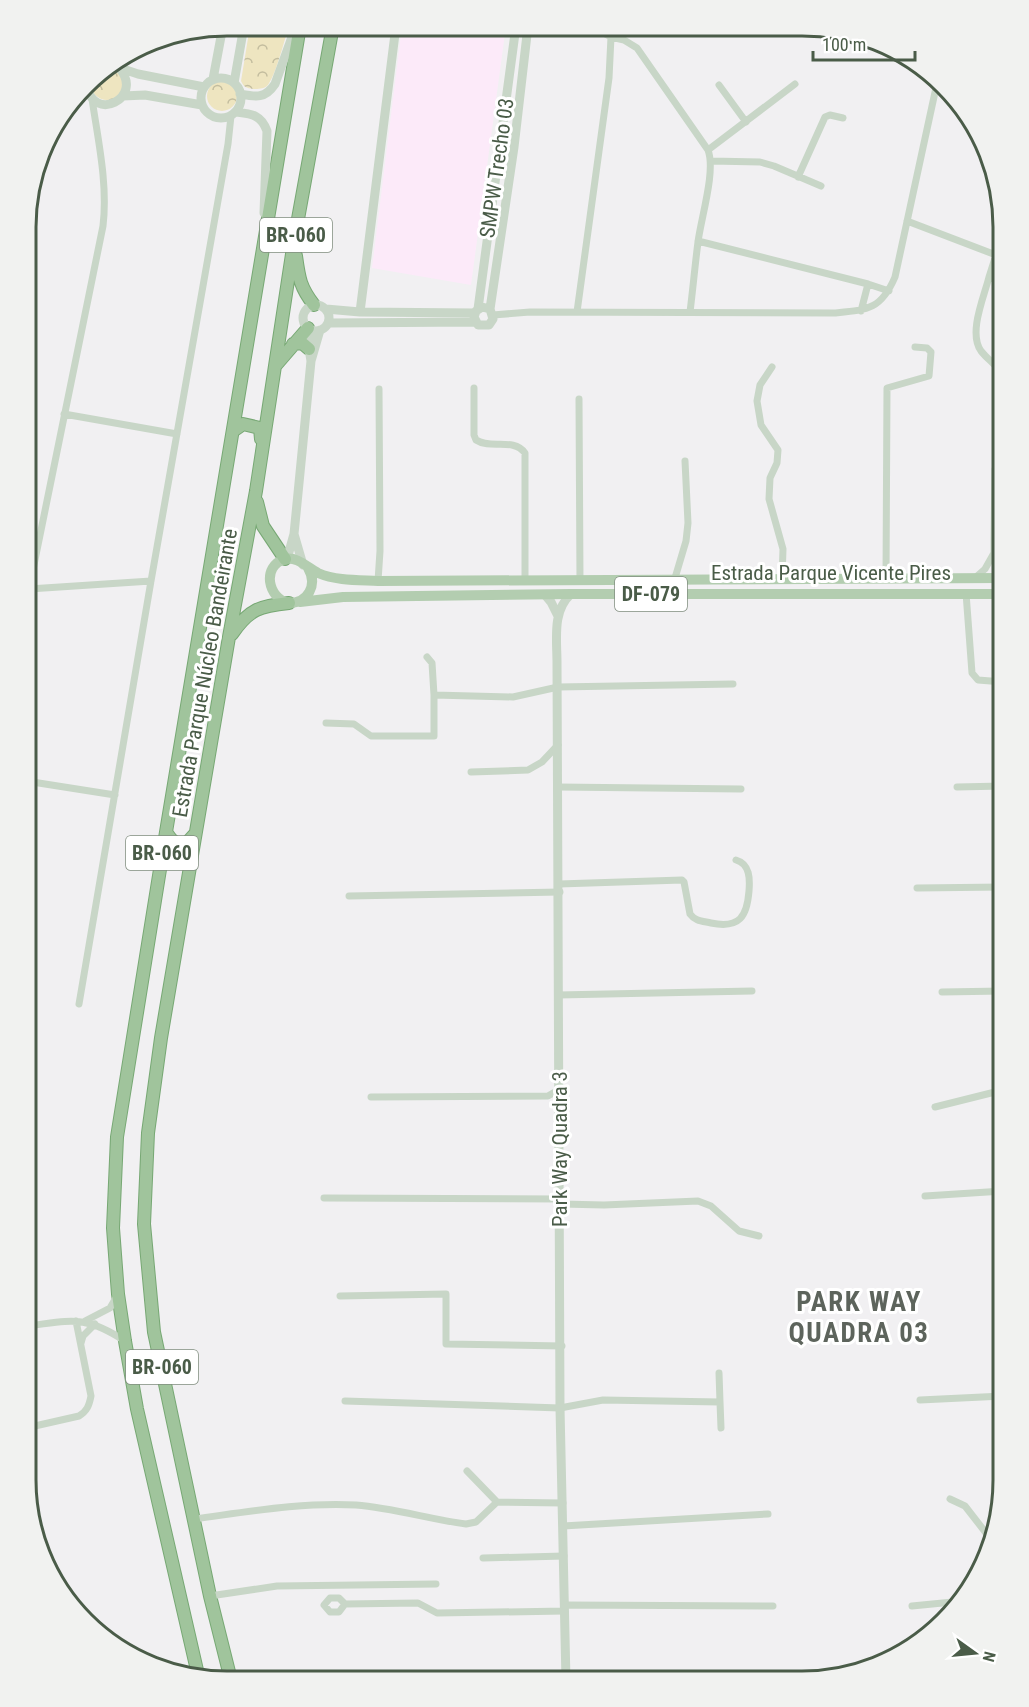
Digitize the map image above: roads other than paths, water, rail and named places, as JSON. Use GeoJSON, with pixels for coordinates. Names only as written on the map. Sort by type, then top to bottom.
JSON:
{"type":"FeatureCollection","features":[{"type":"Feature","properties":{"kind":"highway","name":"Estrada Parque Núcleo Bandeirante"},"geometry":{"type":"LineString","coordinates":[[196,1668],[137,1409],[125,1341],[112,1228],[117,1137],[296,36]]}},
{"type":"Feature","properties":{"kind":"highway","name":"Estrada Parque Núcleo Bandeirante"},"geometry":{"type":"LineString","coordinates":[[229,1671],[210,1596],[154,1332],[144,1224],[148,1133],[159,1050],[256,491],[294,242],[331,36]]}},
{"type":"Feature","properties":{"kind":"highway"},"geometry":{"type":"LineString","coordinates":[[294,242],[299,282],[303,291],[320,307]]}},
{"type":"Feature","properties":{"kind":"highway"},"geometry":{"type":"LineString","coordinates":[[275,366],[293,344],[313,329]]}},
{"type":"Feature","properties":{"kind":"highway"},"geometry":{"type":"LineString","coordinates":[[293,344],[302,343],[310,355]]}},
{"type":"Feature","properties":{"kind":"highway"},"geometry":{"type":"LineString","coordinates":[[233,431],[243,424],[260,428],[262,446]]}},
{"type":"Feature","properties":{"kind":"highway"},"geometry":{"type":"LineString","coordinates":[[256,491],[263,526],[286,559]]}},
{"type":"Feature","properties":{"kind":"highway"},"geometry":{"type":"LineString","coordinates":[[229,637],[240,622],[254,610],[294,602]]}},
{"type":"Feature","properties":{"kind":"highway"},"geometry":{"type":"LineString","coordinates":[[166,832],[173,842],[185,845],[196,833]]}},
{"type":"Feature","properties":{"kind":"main road","name":"Estrada Parque Vicente Pires"},"geometry":{"type":"LineString","coordinates":[[286,559],[298,560],[327,576],[378,581],[993,578]]}},
{"type":"Feature","properties":{"kind":"main road"},"geometry":{"type":"LineString","coordinates":[[286,559],[272,570],[270,585],[274,596],[294,602],[308,595],[312,579],[306,566]]}},
{"type":"Feature","properties":{"kind":"main road"},"geometry":{"type":"LineString","coordinates":[[751,578],[756,587],[752,593]]}},
{"type":"Feature","properties":{"kind":"main road","name":"Estrada Parque Vicente Pires"},"geometry":{"type":"LineString","coordinates":[[294,602],[343,597],[571,594],[993,593]]}},
{"type":"Feature","properties":{"kind":"street"},"geometry":{"type":"LineString","coordinates":[[213,79],[221,36]]}},
{"type":"Feature","properties":{"kind":"street"},"geometry":{"type":"LineString","coordinates":[[234,83],[242,36]]}},
{"type":"Feature","properties":{"kind":"street"},"geometry":{"type":"LineString","coordinates":[[240,94],[263,96],[270,92],[294,36]]}},
{"type":"Feature","properties":{"kind":"street"},"geometry":{"type":"LineString","coordinates":[[360,312],[395,36]]}},
{"type":"Feature","properties":{"kind":"street","name":"SMPW Trecho 03"},"geometry":{"type":"LineString","coordinates":[[476,314],[515,36]]}},
{"type":"Feature","properties":{"kind":"street"},"geometry":{"type":"LineString","coordinates":[[476,314],[481,326],[489,325],[527,36]]}},
{"type":"Feature","properties":{"kind":"street"},"geometry":{"type":"LineString","coordinates":[[577,312],[609,78],[611,37],[624,40],[637,48],[708,150],[711,161],[690,312]]}},
{"type":"Feature","properties":{"kind":"street"},"geometry":{"type":"LineString","coordinates":[[121,68],[204,87]]}},
{"type":"Feature","properties":{"kind":"street"},"geometry":{"type":"LineString","coordinates":[[92,99],[104,105],[118,101],[123,96],[126,79],[118,70]]}},
{"type":"Feature","properties":{"kind":"street"},"geometry":{"type":"LineString","coordinates":[[510,74],[523,76]]}},
{"type":"Feature","properties":{"kind":"street"},"geometry":{"type":"LineString","coordinates":[[79,1004],[233,114],[241,100],[234,83],[224,78],[213,79],[204,87],[200,99],[204,110],[214,117],[225,118],[233,114],[255,115],[262,119],[267,130],[264,246]]}},
{"type":"Feature","properties":{"kind":"street"},"geometry":{"type":"LineString","coordinates":[[169,98],[171,81]]}},
{"type":"Feature","properties":{"kind":"street"},"geometry":{"type":"LineString","coordinates":[[708,150],[795,84]]}},
{"type":"Feature","properties":{"kind":"street"},"geometry":{"type":"LineString","coordinates":[[719,86],[746,122]]}},
{"type":"Feature","properties":{"kind":"street"},"geometry":{"type":"LineString","coordinates":[[313,329],[328,322],[476,314],[482,307],[491,312],[834,313],[861,311],[872,307],[889,291],[895,277],[935,91]]}},
{"type":"Feature","properties":{"kind":"street"},"geometry":{"type":"LineString","coordinates":[[36,554],[105,207],[90,94]]}},
{"type":"Feature","properties":{"kind":"street"},"geometry":{"type":"LineString","coordinates":[[123,96],[145,95],[202,105]]}},
{"type":"Feature","properties":{"kind":"street"},"geometry":{"type":"LineString","coordinates":[[798,177],[825,117],[830,115],[843,118]]}},
{"type":"Feature","properties":{"kind":"street"},"geometry":{"type":"LineString","coordinates":[[499,146],[514,147]]}},
{"type":"Feature","properties":{"kind":"street"},"geometry":{"type":"LineString","coordinates":[[711,161],[760,162],[821,186]]}},
{"type":"Feature","properties":{"kind":"street"},"geometry":{"type":"LineString","coordinates":[[907,221],[993,254]]}},
{"type":"Feature","properties":{"kind":"street"},"geometry":{"type":"LineString","coordinates":[[698,242],[889,291]]}},
{"type":"Feature","properties":{"kind":"street"},"geometry":{"type":"LineString","coordinates":[[485,252],[498,255]]}},
{"type":"Feature","properties":{"kind":"street"},"geometry":{"type":"LineString","coordinates":[[993,263],[977,324],[976,339],[981,351],[993,364]]}},
{"type":"Feature","properties":{"kind":"street"},"geometry":{"type":"LineString","coordinates":[[988,277],[993,279]]}},
{"type":"Feature","properties":{"kind":"street"},"geometry":{"type":"LineString","coordinates":[[861,311],[868,284]]}},
{"type":"Feature","properties":{"kind":"street"},"geometry":{"type":"LineString","coordinates":[[320,307],[329,315],[328,322]]}},
{"type":"Feature","properties":{"kind":"street"},"geometry":{"type":"LineString","coordinates":[[313,329],[304,322],[303,315],[307,308],[320,307],[360,312],[476,314]]}},
{"type":"Feature","properties":{"kind":"street"},"geometry":{"type":"LineString","coordinates":[[286,559],[294,534],[313,329]]}},
{"type":"Feature","properties":{"kind":"street"},"geometry":{"type":"LineString","coordinates":[[886,578],[887,388],[929,376],[931,352],[927,348],[915,347]]}},
{"type":"Feature","properties":{"kind":"street"},"geometry":{"type":"LineString","coordinates":[[772,367],[760,385],[757,401],[761,425],[778,450],[777,463],[770,478],[769,499],[783,549],[782,579]]}},
{"type":"Feature","properties":{"kind":"street"},"geometry":{"type":"LineString","coordinates":[[474,388],[474,435],[476,440],[486,445],[514,445],[525,453],[525,581]]}},
{"type":"Feature","properties":{"kind":"street"},"geometry":{"type":"LineString","coordinates":[[378,581],[380,551],[379,389]]}},
{"type":"Feature","properties":{"kind":"street"},"geometry":{"type":"LineString","coordinates":[[579,399],[580,581]]}},
{"type":"Feature","properties":{"kind":"street"},"geometry":{"type":"LineString","coordinates":[[64,414],[177,434]]}},
{"type":"Feature","properties":{"kind":"street"},"geometry":{"type":"LineString","coordinates":[[675,578],[686,541],[688,523],[685,461]]}},
{"type":"Feature","properties":{"kind":"street"},"geometry":{"type":"LineString","coordinates":[[294,534],[306,566]]}},
{"type":"Feature","properties":{"kind":"street"},"geometry":{"type":"LineString","coordinates":[[976,577],[985,569],[993,555]]}},
{"type":"Feature","properties":{"kind":"street"},"geometry":{"type":"LineString","coordinates":[[36,589],[151,581]]}},
{"type":"Feature","properties":{"kind":"street"},"geometry":{"type":"LineString","coordinates":[[966,592],[972,673],[978,680],[993,681]]}},
{"type":"Feature","properties":{"kind":"street"},"geometry":{"type":"LineString","coordinates":[[558,616],[564,600],[571,594]]}},
{"type":"Feature","properties":{"kind":"street"},"geometry":{"type":"LineString","coordinates":[[546,596],[558,616]]}},
{"type":"Feature","properties":{"kind":"street","name":"Park Way Quadra 3"},"geometry":{"type":"LineString","coordinates":[[558,616],[558,995],[562,1346],[560,1408],[566,1671]]}},
{"type":"Feature","properties":{"kind":"street"},"geometry":{"type":"LineString","coordinates":[[326,723],[354,724],[371,736],[434,736],[432,663],[427,657]]}},
{"type":"Feature","properties":{"kind":"street"},"geometry":{"type":"LineString","coordinates":[[434,695],[513,698],[558,687],[733,684]]}},
{"type":"Feature","properties":{"kind":"street"},"geometry":{"type":"LineString","coordinates":[[471,772],[528,770],[542,762],[558,745]]}},
{"type":"Feature","properties":{"kind":"street"},"geometry":{"type":"LineString","coordinates":[[36,783],[116,795]]}},
{"type":"Feature","properties":{"kind":"street"},"geometry":{"type":"LineString","coordinates":[[957,787],[993,786]]}},
{"type":"Feature","properties":{"kind":"street"},"geometry":{"type":"LineString","coordinates":[[558,787],[741,789]]}},
{"type":"Feature","properties":{"kind":"street"},"geometry":{"type":"LineString","coordinates":[[349,896],[559,888],[682,880],[692,918],[715,924],[728,923],[738,921],[748,907],[749,874],[746,866],[736,860]]}},
{"type":"Feature","properties":{"kind":"street"},"geometry":{"type":"LineString","coordinates":[[917,888],[993,887]]}},
{"type":"Feature","properties":{"kind":"street"},"geometry":{"type":"LineString","coordinates":[[942,992],[993,990]]}},
{"type":"Feature","properties":{"kind":"street"},"geometry":{"type":"LineString","coordinates":[[558,995],[752,991]]}},
{"type":"Feature","properties":{"kind":"street"},"geometry":{"type":"LineString","coordinates":[[548,1096],[560,1089]]}},
{"type":"Feature","properties":{"kind":"street"},"geometry":{"type":"LineString","coordinates":[[935,1107],[993,1092]]}},
{"type":"Feature","properties":{"kind":"street"},"geometry":{"type":"LineString","coordinates":[[371,1097],[548,1096],[560,1102]]}},
{"type":"Feature","properties":{"kind":"street"},"geometry":{"type":"LineString","coordinates":[[926,1196],[993,1192]]}},
{"type":"Feature","properties":{"kind":"street"},"geometry":{"type":"LineString","coordinates":[[324,1198],[561,1202],[604,1205],[698,1201],[711,1206],[739,1231],[759,1236]]}},
{"type":"Feature","properties":{"kind":"street"},"geometry":{"type":"LineString","coordinates":[[85,1321],[110,1308],[118,1294]]}},
{"type":"Feature","properties":{"kind":"street"},"geometry":{"type":"LineString","coordinates":[[340,1296],[446,1294],[446,1344],[562,1346]]}},
{"type":"Feature","properties":{"kind":"street"},"geometry":{"type":"LineString","coordinates":[[36,1426],[80,1416],[85,1412],[91,1396],[76,1321]]}},
{"type":"Feature","properties":{"kind":"street"},"geometry":{"type":"LineString","coordinates":[[36,1325],[85,1321],[107,1329],[125,1341]]}},
{"type":"Feature","properties":{"kind":"street"},"geometry":{"type":"LineString","coordinates":[[81,1343],[83,1336],[95,1324]]}},
{"type":"Feature","properties":{"kind":"street"},"geometry":{"type":"LineString","coordinates":[[719,1373],[721,1428]]}},
{"type":"Feature","properties":{"kind":"street"},"geometry":{"type":"LineString","coordinates":[[920,1400],[993,1396]]}},
{"type":"Feature","properties":{"kind":"street"},"geometry":{"type":"LineString","coordinates":[[345,1401],[560,1408],[603,1400],[720,1402]]}},
{"type":"Feature","properties":{"kind":"street"},"geometry":{"type":"LineString","coordinates":[[467,1471],[497,1502]]}},
{"type":"Feature","properties":{"kind":"street"},"geometry":{"type":"LineString","coordinates":[[950,1499],[965,1506],[985,1532]]}},
{"type":"Feature","properties":{"kind":"street"},"geometry":{"type":"LineString","coordinates":[[194,1519],[317,1505],[356,1506],[398,1511],[466,1524],[476,1522],[497,1502],[563,1503]]}},
{"type":"Feature","properties":{"kind":"street"},"geometry":{"type":"LineString","coordinates":[[563,1526],[768,1514]]}},
{"type":"Feature","properties":{"kind":"street"},"geometry":{"type":"LineString","coordinates":[[483,1558],[564,1556]]}},
{"type":"Feature","properties":{"kind":"street"},"geometry":{"type":"LineString","coordinates":[[210,1596],[277,1586],[436,1584]]}},
{"type":"Feature","properties":{"kind":"street"},"geometry":{"type":"LineString","coordinates":[[345,1604],[418,1603],[437,1613],[565,1608],[773,1606]]}},
{"type":"Feature","properties":{"kind":"street"},"geometry":{"type":"LineString","coordinates":[[912,1606],[948,1603]]}},
{"type":"Feature","properties":{"kind":"district","name":"PARK WAY QUADRA 03"},"geometry":{"type":"Point","coordinates":[859,1318]}}]}
